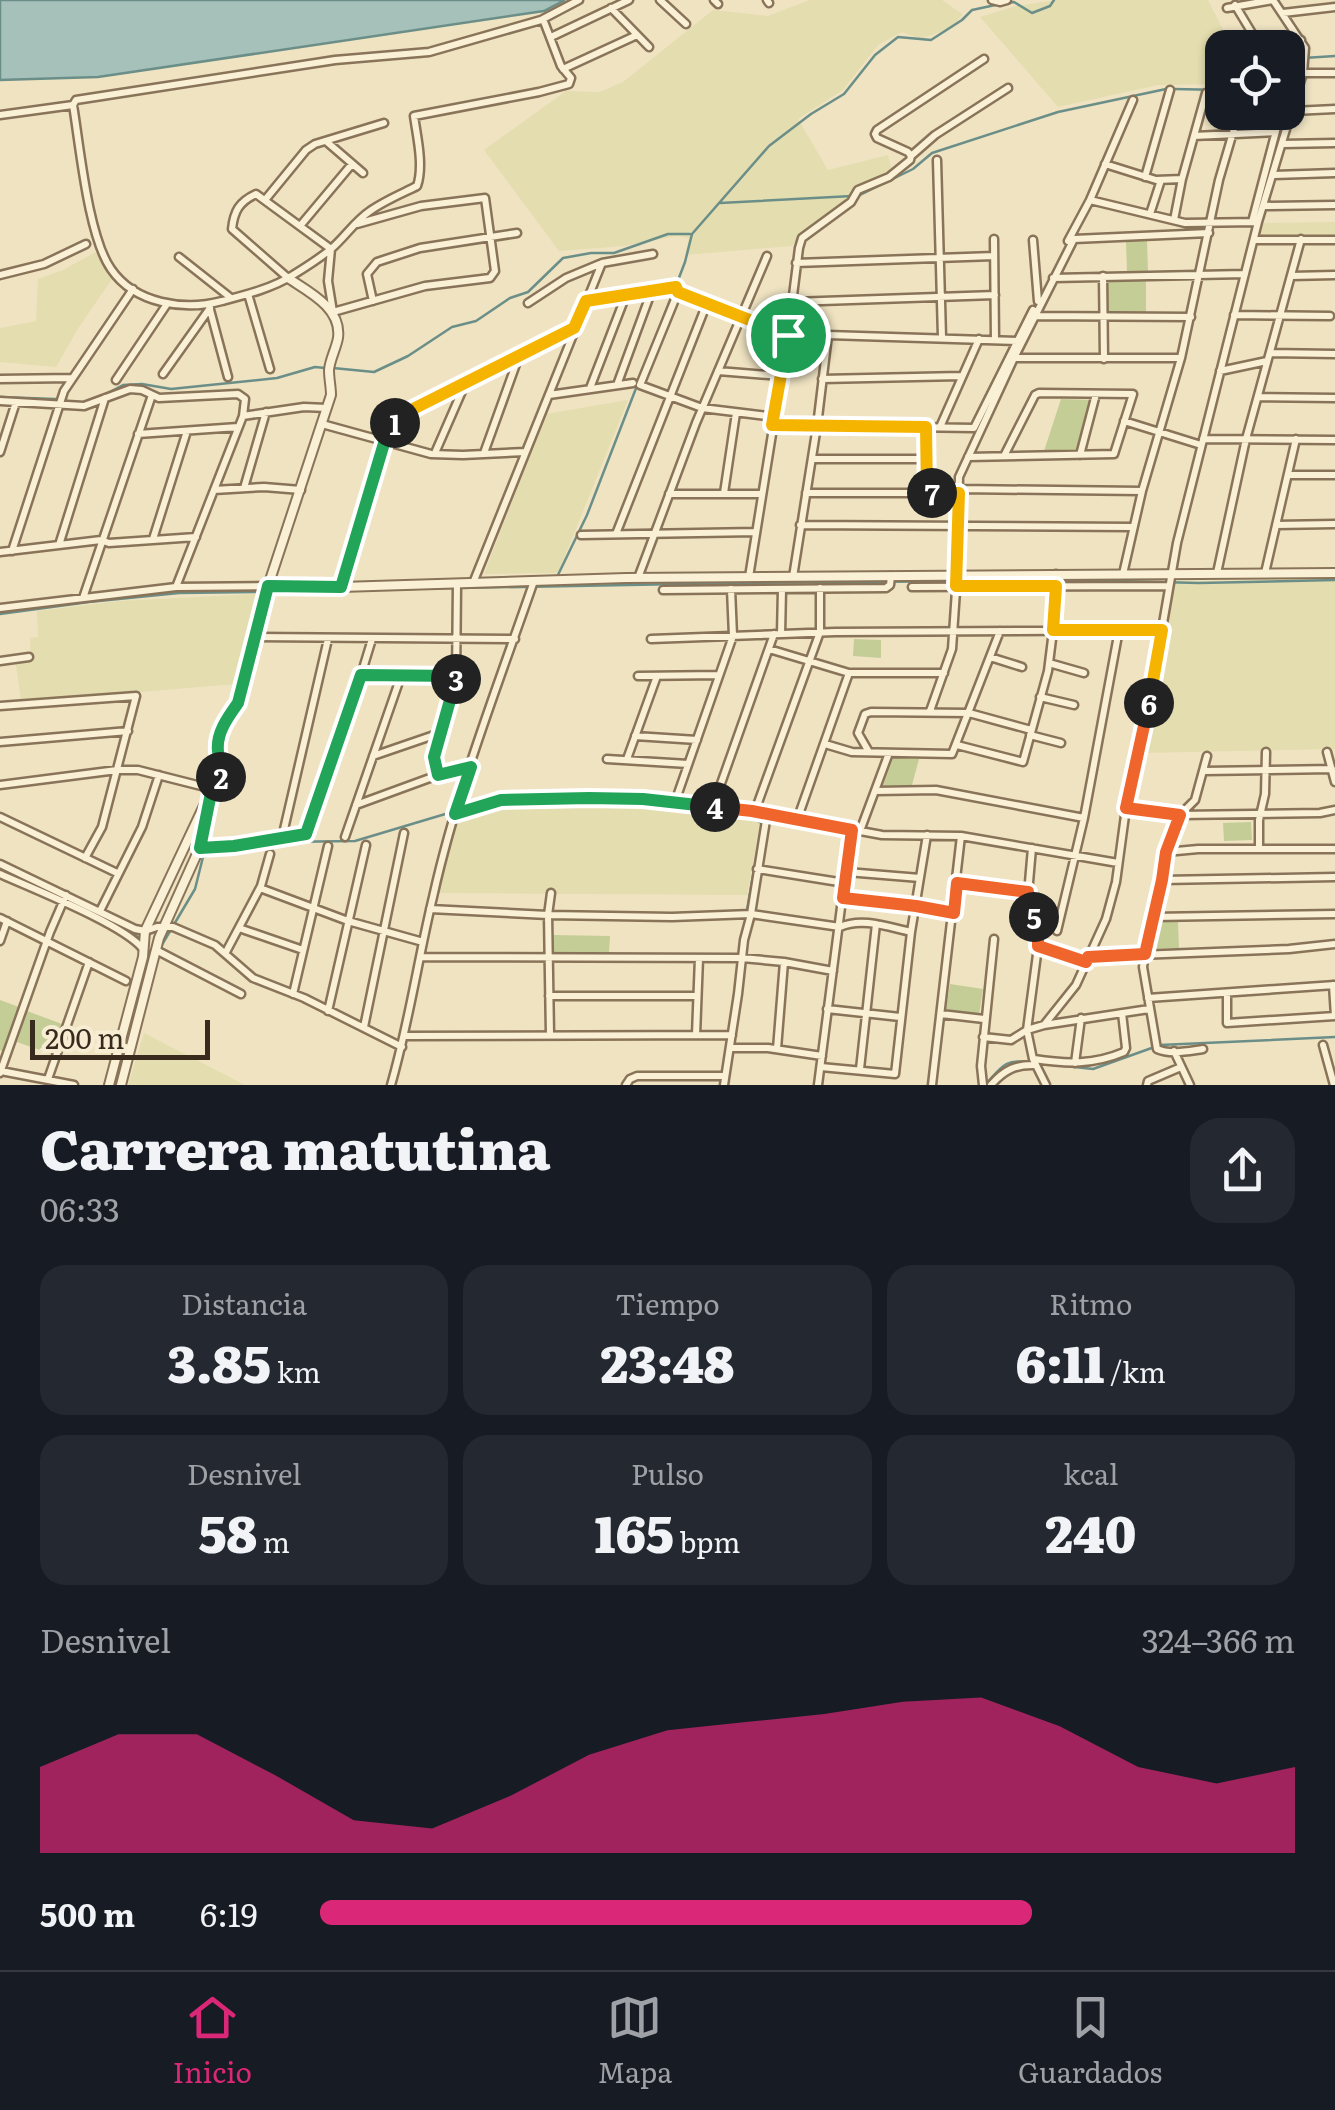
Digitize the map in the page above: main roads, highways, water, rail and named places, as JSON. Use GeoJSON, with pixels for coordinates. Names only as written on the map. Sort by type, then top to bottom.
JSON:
{"type":"FeatureCollection","features":[{"type":"Feature","properties":{"kind":"water"},"geometry":{"type":"Polygon","coordinates":[[[0,0],[565,0],[544,11],[98,77],[0,80],[0,0]]]}},
{"type":"Feature","properties":{"kind":"waterway"},"geometry":{"type":"LineString","coordinates":[[1008,3],[1014,2],[1032,13],[1050,6],[1054,0]]}},
{"type":"Feature","properties":{"kind":"waterway"},"geometry":{"type":"LineString","coordinates":[[677,283],[692,234],[769,146],[844,94],[875,55],[898,37],[931,40],[972,10],[1000,4]]}},
{"type":"Feature","properties":{"kind":"waterway"},"geometry":{"type":"LineString","coordinates":[[1305,58],[1335,56]]}},
{"type":"Feature","properties":{"kind":"waterway"},"geometry":{"type":"LineString","coordinates":[[860,195],[913,169],[932,153],[1058,112],[1166,89]]}},
{"type":"Feature","properties":{"kind":"waterway"},"geometry":{"type":"LineString","coordinates":[[1174,89],[1205,90]]}},
{"type":"Feature","properties":{"kind":"waterway"},"geometry":{"type":"LineString","coordinates":[[720,203],[852,196]]}},
{"type":"Feature","properties":{"kind":"waterway"},"geometry":{"type":"LineString","coordinates":[[333,368],[374,372],[408,356],[452,327],[476,321],[510,298],[528,292],[563,258],[614,253],[668,234],[690,234]]}},
{"type":"Feature","properties":{"kind":"waterway"},"geometry":{"type":"LineString","coordinates":[[556,579],[587,515],[674,290]]}},
{"type":"Feature","properties":{"kind":"waterway"},"geometry":{"type":"LineString","coordinates":[[104,395],[123,385],[171,389],[277,378],[315,367],[325,368]]}},
{"type":"Feature","properties":{"kind":"waterway"},"geometry":{"type":"LineString","coordinates":[[0,397],[78,403]]}},
{"type":"Feature","properties":{"kind":"waterway"},"geometry":{"type":"LineString","coordinates":[[1057,583],[1335,580]]}},
{"type":"Feature","properties":{"kind":"waterway"},"geometry":{"type":"LineString","coordinates":[[352,590],[736,583],[1024,584]]}},
{"type":"Feature","properties":{"kind":"waterway"},"geometry":{"type":"LineString","coordinates":[[0,614],[179,593],[334,591]]}},
{"type":"Feature","properties":{"kind":"waterway"},"geometry":{"type":"LineString","coordinates":[[508,797],[591,794],[591,798]]}},
{"type":"Feature","properties":{"kind":"waterway"},"geometry":{"type":"LineString","coordinates":[[459,809],[495,799]]}},
{"type":"Feature","properties":{"kind":"waterway"},"geometry":{"type":"LineString","coordinates":[[622,802],[740,813],[762,823]]}},
{"type":"Feature","properties":{"kind":"waterway"},"geometry":{"type":"LineString","coordinates":[[160,948],[195,889],[203,857],[280,842],[355,841],[452,812]]}},
{"type":"Feature","properties":{"kind":"waterway"},"geometry":{"type":"LineString","coordinates":[[747,910],[761,830]]}},
{"type":"Feature","properties":{"kind":"waterway"},"geometry":{"type":"LineString","coordinates":[[0,870],[19,879]]}},
{"type":"Feature","properties":{"kind":"waterway"},"geometry":{"type":"LineString","coordinates":[[107,920],[140,938]]}},
{"type":"Feature","properties":{"kind":"waterway"},"geometry":{"type":"LineString","coordinates":[[721,1084],[738,968]]}},
{"type":"Feature","properties":{"kind":"waterway"},"geometry":{"type":"LineString","coordinates":[[1037,1063],[1093,1069],[1160,1045],[1335,1037]]}},
{"type":"Feature","properties":{"kind":"waterway"},"geometry":{"type":"LineString","coordinates":[[987,1083],[1005,1065],[1029,1062]]}}]}
